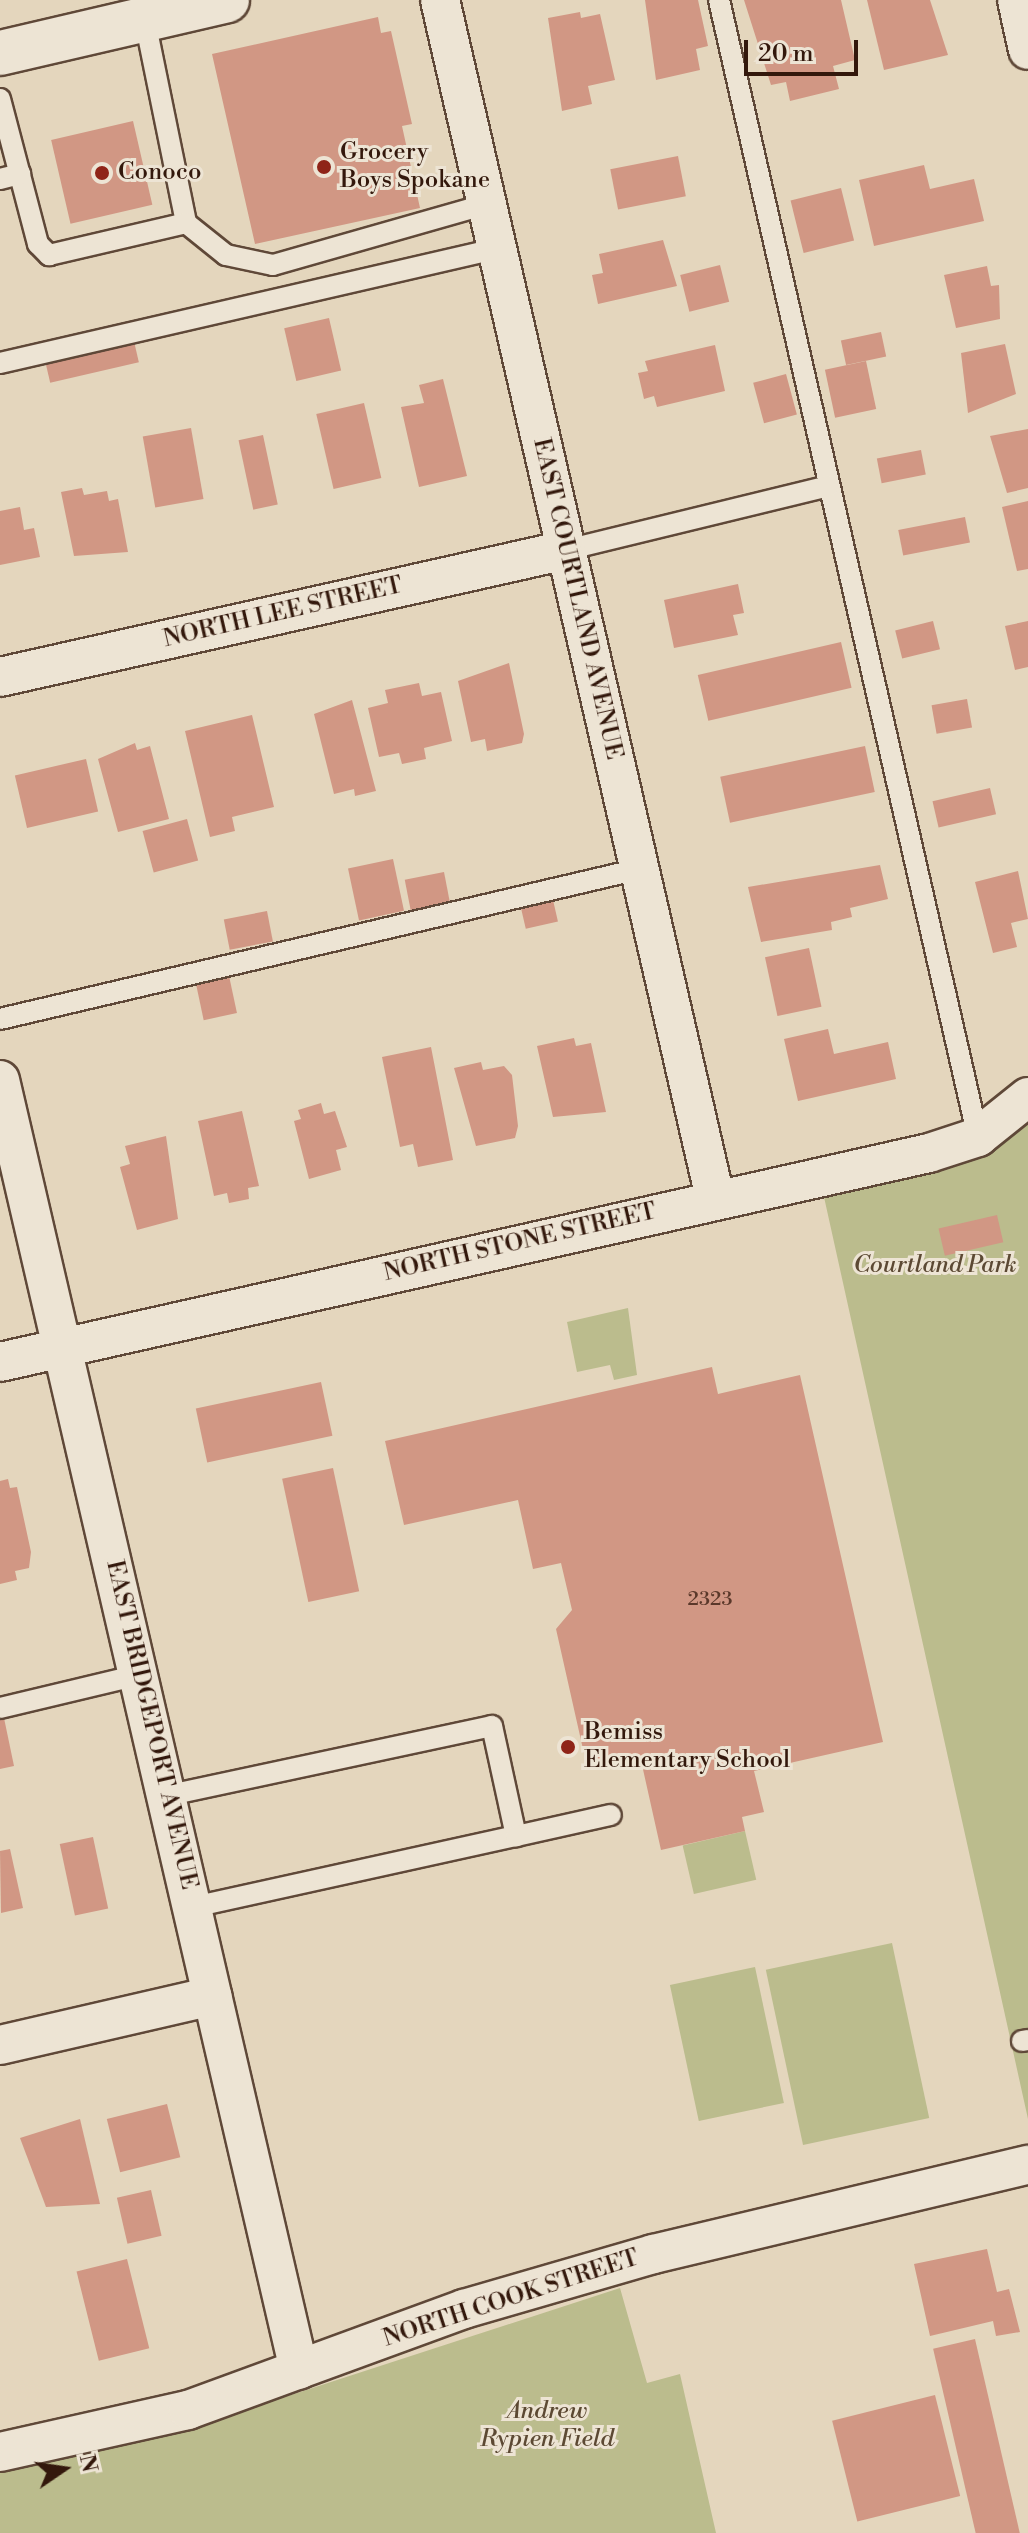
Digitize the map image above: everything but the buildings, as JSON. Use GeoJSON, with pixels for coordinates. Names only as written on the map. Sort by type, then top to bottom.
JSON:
{"type":"FeatureCollection","features":[{"type":"Feature","properties":{"kind":"main road"},"geometry":{"type":"LineString","coordinates":[[0,53],[142,9],[227,0]]}},
{"type":"Feature","properties":{"kind":"street","name":"EAST COURTLAND AVENUE"},"geometry":{"type":"LineString","coordinates":[[440,0],[484,205],[715,1198]]}},
{"type":"Feature","properties":{"kind":"street"},"geometry":{"type":"LineString","coordinates":[[1017,0],[1028,50]]}},
{"type":"Feature","properties":{"kind":"street","name":"NORTH LEE STREET"},"geometry":{"type":"LineString","coordinates":[[0,677],[566,550]]}},
{"type":"Feature","properties":{"kind":"street","name":"EAST BRIDGEPORT AVENUE"},"geometry":{"type":"LineString","coordinates":[[0,1080],[139,1675],[170,1795],[192,1907],[299,2370]]}},
{"type":"Feature","properties":{"kind":"street","name":"NORTH STONE STREET"},"geometry":{"type":"LineString","coordinates":[[0,1362],[978,1137],[1028,1097]]}},
{"type":"Feature","properties":{"kind":"street"},"geometry":{"type":"LineString","coordinates":[[0,2045],[212,1996]]}},
{"type":"Feature","properties":{"kind":"street","name":"NORTH COOK STREET"},"geometry":{"type":"LineString","coordinates":[[0,2452],[188,2410],[464,2309],[653,2254],[1028,2165]]}},
{"type":"Feature","properties":{"kind":"lane"},"geometry":{"type":"LineString","coordinates":[[719,0],[978,1137]]}},
{"type":"Feature","properties":{"kind":"lane"},"geometry":{"type":"LineString","coordinates":[[142,9],[186,223],[226,255],[273,265],[484,205]]}},
{"type":"Feature","properties":{"kind":"lane"},"geometry":{"type":"LineString","coordinates":[[0,99],[10,176],[38,244],[49,255],[186,223]]}},
{"type":"Feature","properties":{"kind":"lane"},"geometry":{"type":"LineString","coordinates":[[0,363],[495,249]]}},
{"type":"Feature","properties":{"kind":"lane"},"geometry":{"type":"LineString","coordinates":[[566,550],[829,486]]}},
{"type":"Feature","properties":{"kind":"lane"},"geometry":{"type":"LineString","coordinates":[[0,1019],[639,869]]}},
{"type":"Feature","properties":{"kind":"lane"},"geometry":{"type":"LineString","coordinates":[[0,1708],[139,1675]]}},
{"type":"Feature","properties":{"kind":"lane"},"geometry":{"type":"LineString","coordinates":[[170,1795],[492,1726],[516,1836]]}},
{"type":"Feature","properties":{"kind":"lane"},"geometry":{"type":"LineString","coordinates":[[192,1907],[611,1815]]}},
{"type":"Feature","properties":{"kind":"green space","name":"Courtland Park"},"geometry":{"type":"Polygon","coordinates":[[[1028,1124],[1028,2119],[824,1197],[959,1164],[1028,1124]]]}},
{"type":"Feature","properties":{"kind":"green space"},"geometry":{"type":"Polygon","coordinates":[[[628,1308],[637,1375],[614,1380],[610,1365],[577,1372],[567,1322],[628,1308]]]}},
{"type":"Feature","properties":{"kind":"green space"},"geometry":{"type":"Polygon","coordinates":[[[745,1831],[756,1880],[694,1894],[683,1845],[745,1831]]]}},
{"type":"Feature","properties":{"kind":"green space"},"geometry":{"type":"Polygon","coordinates":[[[892,1943],[929,2118],[803,2145],[766,1970],[892,1943]]]}},
{"type":"Feature","properties":{"kind":"green space"},"geometry":{"type":"Polygon","coordinates":[[[755,1967],[784,2103],[699,2121],[670,1985],[755,1967]]]}},
{"type":"Feature","properties":{"kind":"green space","name":"Andrew Rypien Field"},"geometry":{"type":"Polygon","coordinates":[[[620,2288],[647,2383],[680,2374],[716,2533],[0,2533],[0,2473],[168,2435],[620,2288]]]}},
{"type":"Feature","properties":{"kind":"place","name":"Grocery Boys Spokane"},"geometry":{"type":"Point","coordinates":[324,167]}},
{"type":"Feature","properties":{"kind":"place","name":"Conoco"},"geometry":{"type":"Point","coordinates":[102,173]}},
{"type":"Feature","properties":{"kind":"place","name":"Bemiss Elementary School"},"geometry":{"type":"Point","coordinates":[568,1747]}}]}
